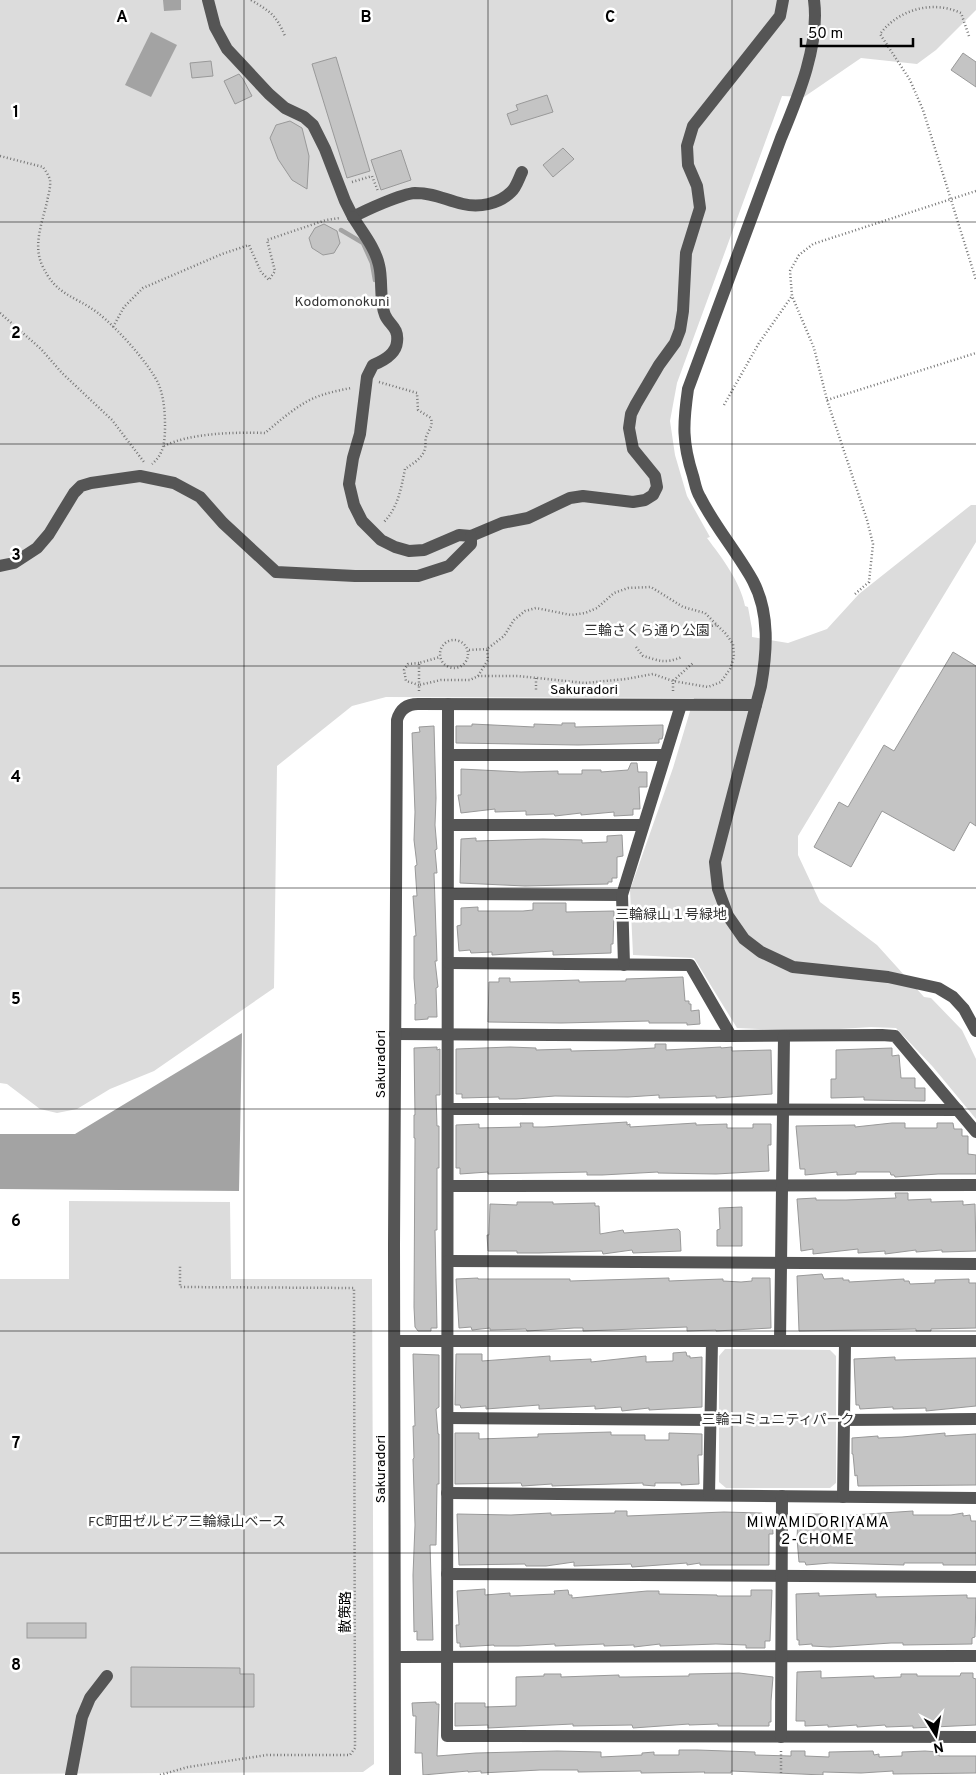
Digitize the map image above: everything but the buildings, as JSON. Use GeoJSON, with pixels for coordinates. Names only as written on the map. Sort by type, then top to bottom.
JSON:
{"type":"FeatureCollection","features":[{"type":"Feature","properties":{"kind":"street"},"geometry":{"type":"LineString","coordinates":[[208,0],[215,27],[227,49],[269,94],[285,108],[304,117],[313,125],[354,217],[374,250],[379,264],[385,316],[396,328],[398,343],[391,354],[373,365],[367,377],[360,434],[353,458],[349,484],[354,505],[362,521],[381,540],[409,551],[424,550],[459,535],[471,536],[502,523],[528,518],[570,498],[583,496],[633,502],[645,500],[653,494],[657,486],[655,476],[633,449],[629,428],[631,414],[636,404],[675,343],[680,330],[686,254],[700,208],[697,186],[688,164],[687,146],[693,126],[780,16],[783,0]]}},
{"type":"Feature","properties":{"kind":"street"},"geometry":{"type":"LineString","coordinates":[[814,0],[816,10],[810,55],[797,100],[781,138],[688,390],[684,420],[685,453],[699,496],[753,582],[763,610],[766,633],[764,669],[756,705],[715,862],[718,889],[728,916],[744,939],[761,952],[793,967],[888,977],[938,988],[953,998],[964,1009],[976,1031]]}},
{"type":"Feature","properties":{"kind":"street"},"geometry":{"type":"LineString","coordinates":[[354,217],[412,193],[446,198],[464,204],[484,205],[494,202],[511,192],[522,172]]}},
{"type":"Feature","properties":{"kind":"street"},"geometry":{"type":"LineString","coordinates":[[0,566],[14,563],[37,548],[49,534],[74,493],[81,486],[140,476],[174,483],[200,497],[222,523],[276,572],[355,576],[418,576],[449,566],[471,544],[471,536]]}},
{"type":"Feature","properties":{"kind":"street","name":"Sakuradori"},"geometry":{"type":"LineString","coordinates":[[395,1775],[394,1341],[398,713],[411,704],[756,705]]}},
{"type":"Feature","properties":{"kind":"street"},"geometry":{"type":"LineString","coordinates":[[448,704],[447,1736],[976,1737]]}},
{"type":"Feature","properties":{"kind":"street"},"geometry":{"type":"LineString","coordinates":[[624,965],[622,894],[680,705]]}},
{"type":"Feature","properties":{"kind":"street"},"geometry":{"type":"LineString","coordinates":[[448,755],[665,754]]}},
{"type":"Feature","properties":{"kind":"street"},"geometry":{"type":"LineString","coordinates":[[448,825],[643,825]]}},
{"type":"Feature","properties":{"kind":"street"},"geometry":{"type":"LineString","coordinates":[[448,894],[622,894]]}},
{"type":"Feature","properties":{"kind":"street"},"geometry":{"type":"LineString","coordinates":[[449,963],[690,964],[731,1036]]}},
{"type":"Feature","properties":{"kind":"street"},"geometry":{"type":"LineString","coordinates":[[395,1034],[895,1036],[976,1132]]}},
{"type":"Feature","properties":{"kind":"street"},"geometry":{"type":"LineString","coordinates":[[780,1341],[784,1036]]}},
{"type":"Feature","properties":{"kind":"street"},"geometry":{"type":"LineString","coordinates":[[448,1108],[958,1110]]}},
{"type":"Feature","properties":{"kind":"street"},"geometry":{"type":"LineString","coordinates":[[448,1186],[976,1185]]}},
{"type":"Feature","properties":{"kind":"street"},"geometry":{"type":"LineString","coordinates":[[448,1261],[976,1264]]}},
{"type":"Feature","properties":{"kind":"street"},"geometry":{"type":"LineString","coordinates":[[394,1341],[976,1341]]}},
{"type":"Feature","properties":{"kind":"street"},"geometry":{"type":"LineString","coordinates":[[709,1496],[712,1342]]}},
{"type":"Feature","properties":{"kind":"street"},"geometry":{"type":"LineString","coordinates":[[843,1497],[845,1342]]}},
{"type":"Feature","properties":{"kind":"street"},"geometry":{"type":"LineString","coordinates":[[448,1418],[711,1420]]}},
{"type":"Feature","properties":{"kind":"street"},"geometry":{"type":"LineString","coordinates":[[844,1420],[976,1419]]}},
{"type":"Feature","properties":{"kind":"street"},"geometry":{"type":"LineString","coordinates":[[447,1493],[976,1498]]}},
{"type":"Feature","properties":{"kind":"street"},"geometry":{"type":"LineString","coordinates":[[781,1737],[782,1496]]}},
{"type":"Feature","properties":{"kind":"street"},"geometry":{"type":"LineString","coordinates":[[447,1574],[976,1577]]}},
{"type":"Feature","properties":{"kind":"street"},"geometry":{"type":"LineString","coordinates":[[395,1658],[976,1656]]}},
{"type":"Feature","properties":{"kind":"street"},"geometry":{"type":"LineString","coordinates":[[71,1775],[82,1716],[90,1698],[107,1676]]}},
{"type":"Feature","properties":{"kind":"path"},"geometry":{"type":"LineString","coordinates":[[251,0],[273,14],[285,36]]}},
{"type":"Feature","properties":{"kind":"path"},"geometry":{"type":"LineString","coordinates":[[970,36],[961,13],[948,7],[928,5],[910,9],[898,15],[880,34],[910,80],[922,110],[952,199],[976,280]]}},
{"type":"Feature","properties":{"kind":"path"},"geometry":{"type":"LineString","coordinates":[[0,156],[43,167],[50,180],[37,246],[40,263],[49,281],[62,293],[97,313],[114,327],[143,360],[159,385],[165,410],[164,446],[156,461],[148,468],[112,420],[62,373],[41,349],[0,312]]}},
{"type":"Feature","properties":{"kind":"path"},"geometry":{"type":"LineString","coordinates":[[340,186],[372,176],[383,204]]}},
{"type":"Feature","properties":{"kind":"path"},"geometry":{"type":"LineString","coordinates":[[855,594],[869,582],[873,544],[867,520],[827,400],[814,348],[792,296],[790,272],[799,255],[813,244],[976,191]]}},
{"type":"Feature","properties":{"kind":"path"},"geometry":{"type":"LineString","coordinates":[[114,327],[124,307],[143,288],[172,274],[249,245],[261,272],[269,280],[275,271],[267,240],[326,220],[354,217]]}},
{"type":"Feature","properties":{"kind":"path"},"geometry":{"type":"LineString","coordinates":[[724,405],[759,343],[792,296]]}},
{"type":"Feature","properties":{"kind":"path"},"geometry":{"type":"LineString","coordinates":[[827,400],[976,353]]}},
{"type":"Feature","properties":{"kind":"path"},"geometry":{"type":"LineString","coordinates":[[164,446],[176,440],[203,436],[242,432],[265,433],[307,401],[324,394],[380,382],[418,393],[418,410],[431,418],[432,424],[426,438],[426,448],[421,458],[405,469],[394,511],[385,523],[371,530]]}},
{"type":"Feature","properties":{"kind":"path"},"geometry":{"type":"LineString","coordinates":[[440,657],[408,664],[404,670],[406,681],[419,685],[441,680],[470,680],[478,676],[518,676],[585,683],[653,674],[673,681],[708,687],[721,682],[730,669],[734,657],[733,644],[718,624],[705,613],[683,606],[651,587],[628,588],[614,593],[597,608],[585,613],[571,615],[536,608],[525,611],[514,620],[504,636],[487,649],[468,650]]}},
{"type":"Feature","properties":{"kind":"path"},"geometry":{"type":"LineString","coordinates":[[705,633],[710,626],[718,624]]}},
{"type":"Feature","properties":{"kind":"path"},"geometry":{"type":"LineString","coordinates":[[450,640],[463,642],[468,650],[468,660],[457,668],[444,664],[440,657],[442,646],[450,640]]}},
{"type":"Feature","properties":{"kind":"path"},"geometry":{"type":"LineString","coordinates":[[636,646],[643,656],[656,660],[668,662],[682,657]]}},
{"type":"Feature","properties":{"kind":"path"},"geometry":{"type":"LineString","coordinates":[[478,676],[488,660],[487,649]]}},
{"type":"Feature","properties":{"kind":"path"},"geometry":{"type":"LineString","coordinates":[[673,681],[694,662]]}},
{"type":"Feature","properties":{"kind":"path"},"geometry":{"type":"LineString","coordinates":[[418,704],[419,663]]}},
{"type":"Feature","properties":{"kind":"path","name":"散策路"},"geometry":{"type":"LineString","coordinates":[[160,1775],[188,1767],[267,1755],[350,1754],[356,1748],[354,1288],[180,1288],[180,1265]]}},
{"type":"Feature","properties":{"kind":"path"},"geometry":{"type":"LineString","coordinates":[[781,1737],[781,1775]]}},
{"type":"Feature","properties":{"kind":"green space"},"geometry":{"type":"Polygon","coordinates":[[[0,0],[976,0],[976,10],[936,50],[917,64],[861,58],[804,97],[782,96],[677,383],[670,421],[675,455],[687,496],[710,537],[707,538],[730,570],[743,597],[745,606],[748,607],[752,637],[788,643],[827,629],[859,594],[971,505],[976,505],[976,542],[798,836],[798,855],[820,902],[877,945],[924,997],[931,998],[962,1030],[976,1059],[976,1119],[933,1067],[896,1028],[871,1027],[808,1031],[737,1028],[694,958],[633,955],[630,890],[673,768],[694,698],[386,697],[352,706],[277,766],[274,988],[154,1071],[110,1089],[77,1109],[57,1113],[40,1109],[7,1084],[0,1083],[0,0]]]}},
{"type":"Feature","properties":{"kind":"green space","name":"FC町田ゼルビア三輪緑山ベース"},"geometry":{"type":"Polygon","coordinates":[[[69,1201],[230,1202],[231,1279],[372,1279],[374,1764],[363,1772],[0,1774],[0,1279],[69,1279],[69,1201]]]}},
{"type":"Feature","properties":{"kind":"green space","name":"三輪コミュニティパーク"},"geometry":{"type":"Polygon","coordinates":[[[725,1349],[830,1350],[836,1356],[836,1483],[830,1488],[726,1488],[719,1482],[719,1356],[725,1349]]]}},
{"type":"Feature","properties":{"kind":"shaded area"},"geometry":{"type":"Polygon","coordinates":[[[163,0],[181,0],[181,10],[164,11],[163,0]]]}},
{"type":"Feature","properties":{"kind":"shaded area"},"geometry":{"type":"Polygon","coordinates":[[[151,32],[177,45],[151,97],[125,85],[151,32]]]}},
{"type":"Feature","properties":{"kind":"shaded area"},"geometry":{"type":"Polygon","coordinates":[[[242,1033],[239,1191],[0,1189],[0,1134],[75,1134],[242,1033]]]}},
{"type":"Feature","properties":{"kind":"waterway"},"geometry":{"type":"LineString","coordinates":[[341,230],[363,243],[372,263],[375,280]]}},
{"type":"Feature","properties":{"kind":"district","name":"MIWAMIDORIYAMA 2-CHOME"},"geometry":{"type":"Point","coordinates":[818,1530]}},
{"type":"Feature","properties":{"kind":"park label","name":"Kodomonokuni"},"geometry":{"type":"Point","coordinates":[342,301]}},
{"type":"Feature","properties":{"kind":"park label","name":"三輪さくら通り公園"},"geometry":{"type":"Point","coordinates":[647,630]}},
{"type":"Feature","properties":{"kind":"park label","name":"三輪緑山１号緑地"},"geometry":{"type":"Point","coordinates":[671,914]}}]}
